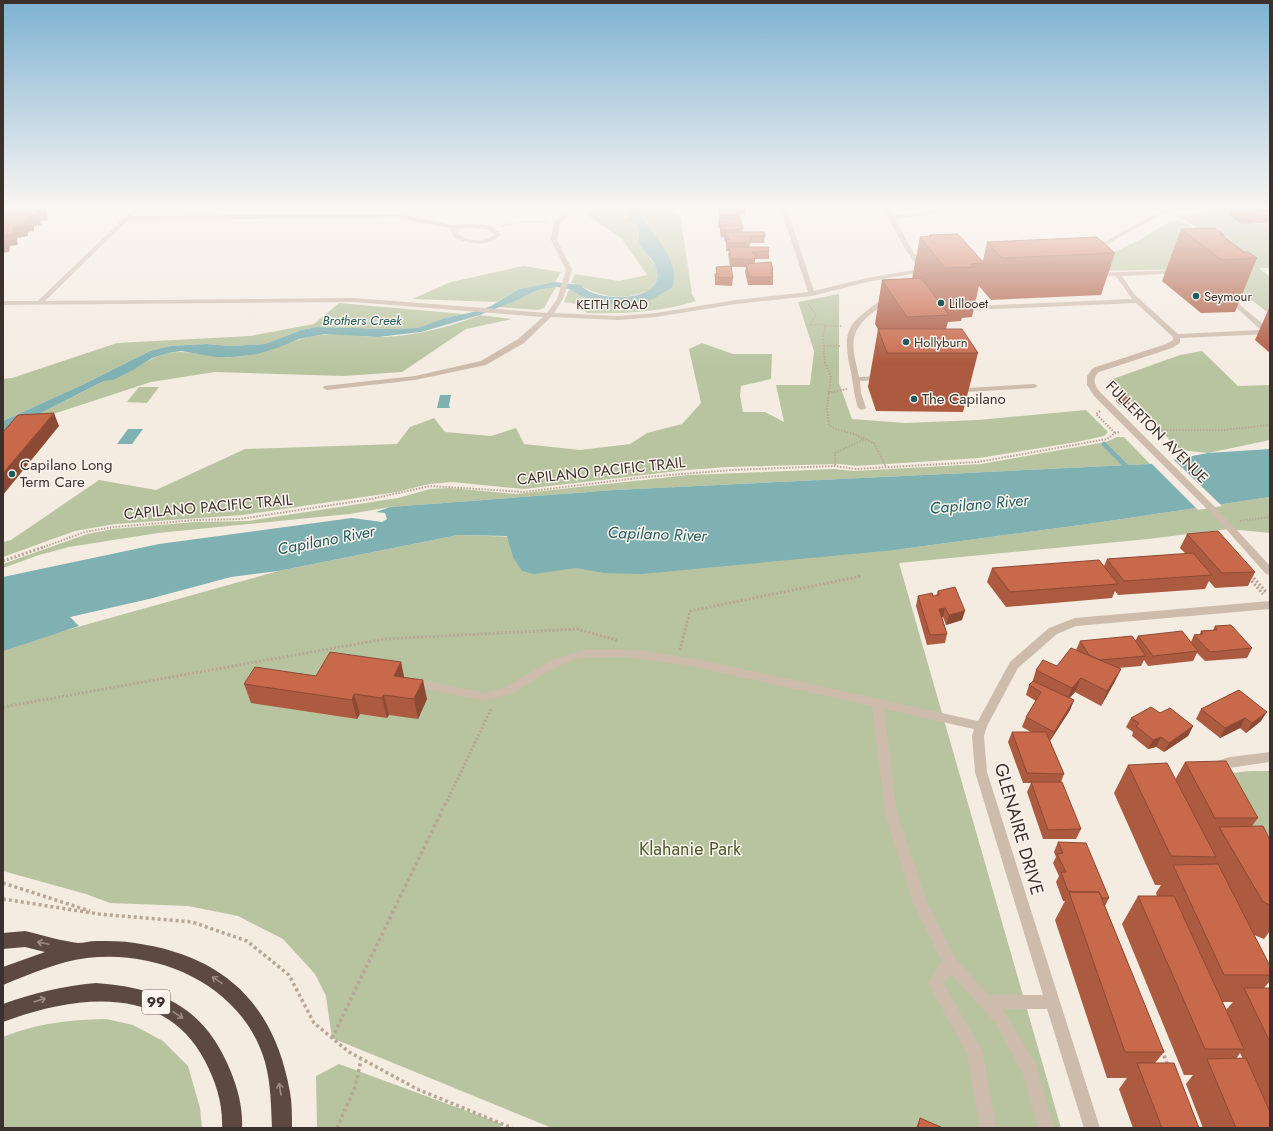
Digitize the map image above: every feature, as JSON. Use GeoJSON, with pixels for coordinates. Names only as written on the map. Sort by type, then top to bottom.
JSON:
{"type":"FeatureCollection","features":[{"type":"Feature","properties":{"kind":"highway"},"geometry":{"type":"LineString","coordinates":[[3,942],[25,939],[81,951]]}},
{"type":"Feature","properties":{"kind":"highway"},"geometry":{"type":"LineString","coordinates":[[3,976],[45,961],[81,951],[107,949],[156,953],[200,969],[220,982],[237,996],[252,1014],[265,1038],[276,1066],[283,1109],[282,1128]]}},
{"type":"Feature","properties":{"kind":"highway","name":"99"},"geometry":{"type":"LineString","coordinates":[[3,1014],[18,1007],[54,996],[90,992],[123,993],[154,1001],[179,1014],[201,1033],[216,1058],[228,1090],[232,1128]]}},
{"type":"Feature","properties":{"kind":"street"},"geometry":{"type":"LineString","coordinates":[[40,302],[85,259]]}},
{"type":"Feature","properties":{"kind":"street"},"geometry":{"type":"LineString","coordinates":[[327,388],[415,378],[483,363],[521,341],[550,315],[560,299],[569,270],[563,259]]}},
{"type":"Feature","properties":{"kind":"street"},"geometry":{"type":"LineString","coordinates":[[799,259],[810,297]]}},
{"type":"Feature","properties":{"kind":"street"},"geometry":{"type":"LineString","coordinates":[[916,259],[923,270]]}},
{"type":"Feature","properties":{"kind":"street"},"geometry":{"type":"LineString","coordinates":[[1092,268],[1118,274],[1137,301],[1176,336],[1268,332]]}},
{"type":"Feature","properties":{"kind":"street","name":"KEITH ROAD"},"geometry":{"type":"LineString","coordinates":[[3,303],[354,300],[550,315],[618,318],[656,316],[712,305],[810,297],[867,280],[923,270],[931,270]]}},
{"type":"Feature","properties":{"kind":"street"},"geometry":{"type":"LineString","coordinates":[[1086,276],[1185,272]]}},
{"type":"Feature","properties":{"kind":"street"},"geometry":{"type":"LineString","coordinates":[[862,408],[849,346],[851,333],[861,317],[888,301],[894,292]]}},
{"type":"Feature","properties":{"kind":"street"},"geometry":{"type":"LineString","coordinates":[[960,292],[973,308],[1137,301]]}},
{"type":"Feature","properties":{"kind":"street"},"geometry":{"type":"LineString","coordinates":[[1225,294],[1268,332]]}},
{"type":"Feature","properties":{"kind":"street","name":"FULLERTON AVENUE"},"geometry":{"type":"LineString","coordinates":[[1176,336],[1177,341],[1169,346],[1096,370],[1092,373],[1089,380],[1090,385],[1098,395],[1223,520],[1270,572]]}},
{"type":"Feature","properties":{"kind":"street"},"geometry":{"type":"LineString","coordinates":[[955,377],[965,390],[1034,386]]}},
{"type":"Feature","properties":{"kind":"street"},"geometry":{"type":"LineString","coordinates":[[856,383],[894,378]]}},
{"type":"Feature","properties":{"kind":"street","name":"GLENAIRE DRIVE"},"geometry":{"type":"LineString","coordinates":[[1092,1128],[981,772],[978,736],[981,726],[1014,665],[1053,631],[1075,622],[1267,598]]}},
{"type":"Feature","properties":{"kind":"street"},"geometry":{"type":"LineString","coordinates":[[413,682],[485,697],[497,696],[563,660],[583,654],[614,653],[678,658],[981,726]]}},
{"type":"Feature","properties":{"kind":"street"},"geometry":{"type":"LineString","coordinates":[[877,703],[891,813],[920,903],[950,963],[1001,1019],[1030,1071],[1046,1128]]}},
{"type":"Feature","properties":{"kind":"street"},"geometry":{"type":"LineString","coordinates":[[1203,770],[1230,762],[1270,757]]}},
{"type":"Feature","properties":{"kind":"street"},"geometry":{"type":"LineString","coordinates":[[950,963],[935,983],[975,1052],[988,1128]]}},
{"type":"Feature","properties":{"kind":"street"},"geometry":{"type":"LineString","coordinates":[[986,1002],[1053,1002]]}},
{"type":"Feature","properties":{"kind":"path"},"geometry":{"type":"LineString","coordinates":[[810,297],[810,308],[816,312],[816,315],[810,325],[822,324],[825,326],[856,326]]}},
{"type":"Feature","properties":{"kind":"path"},"geometry":{"type":"LineString","coordinates":[[825,326],[823,337],[824,346],[826,363],[831,377],[827,408],[829,425],[833,429],[874,443],[886,467]]}},
{"type":"Feature","properties":{"kind":"path"},"geometry":{"type":"LineString","coordinates":[[824,346],[849,346]]}},
{"type":"Feature","properties":{"kind":"path"},"geometry":{"type":"LineString","coordinates":[[828,393],[856,383]]}},
{"type":"Feature","properties":{"kind":"path"},"geometry":{"type":"LineString","coordinates":[[1101,409],[1096,414],[1115,432],[1122,432]]}},
{"type":"Feature","properties":{"kind":"path"},"geometry":{"type":"LineString","coordinates":[[1142,431],[1247,429],[1270,425]]}},
{"type":"Feature","properties":{"kind":"path","name":"CAPILANO PACIFIC TRAIL"},"geometry":{"type":"LineString","coordinates":[[3,561],[85,532],[114,527],[196,520],[240,519],[372,499],[430,486],[450,486],[524,492],[690,473],[835,466],[856,469],[978,462],[1107,439],[1115,432]]}},
{"type":"Feature","properties":{"kind":"path"},"geometry":{"type":"LineString","coordinates":[[835,466],[835,453],[860,441],[862,438]]}},
{"type":"Feature","properties":{"kind":"path"},"geometry":{"type":"LineString","coordinates":[[1223,520],[1270,517]]}},
{"type":"Feature","properties":{"kind":"path"},"geometry":{"type":"LineString","coordinates":[[1248,571],[1267,598]]}},
{"type":"Feature","properties":{"kind":"path"},"geometry":{"type":"LineString","coordinates":[[678,658],[690,611],[862,576]]}},
{"type":"Feature","properties":{"kind":"path"},"geometry":{"type":"LineString","coordinates":[[1247,576],[1267,598]]}},
{"type":"Feature","properties":{"kind":"path"},"geometry":{"type":"LineString","coordinates":[[3,707],[385,639],[577,629],[620,642]]}},
{"type":"Feature","properties":{"kind":"path"},"geometry":{"type":"LineString","coordinates":[[332,1038],[497,696]]}},
{"type":"Feature","properties":{"kind":"path"},"geometry":{"type":"LineString","coordinates":[[3,883],[99,914]]}},
{"type":"Feature","properties":{"kind":"path"},"geometry":{"type":"LineString","coordinates":[[1161,1048],[1170,1070]]}},
{"type":"Feature","properties":{"kind":"path"},"geometry":{"type":"LineString","coordinates":[[337,1128],[354,1092],[360,1075],[362,1060],[417,1089],[512,1128]]}},
{"type":"Feature","properties":{"kind":"green space"},"geometry":{"type":"Polygon","coordinates":[[[636,259],[650,259],[658,269],[657,281],[654,288],[638,294],[623,297],[600,294],[571,283],[575,274],[619,281],[647,275],[636,259]]]}},
{"type":"Feature","properties":{"kind":"green space"},"geometry":{"type":"Polygon","coordinates":[[[665,259],[687,259],[692,294],[696,301],[669,308],[629,313],[587,313],[578,304],[564,302],[569,289],[581,296],[604,304],[658,296],[672,288],[665,259]]]}},
{"type":"Feature","properties":{"kind":"green space"},"geometry":{"type":"Polygon","coordinates":[[[1102,259],[1270,259],[1270,268],[1259,268],[1270,277],[1270,314],[1210,269],[1083,271],[1102,259]]]}},
{"type":"Feature","properties":{"kind":"green space"},"geometry":{"type":"Polygon","coordinates":[[[523,266],[561,272],[555,282],[519,289],[497,302],[412,299],[451,282],[523,266]]]}},
{"type":"Feature","properties":{"kind":"green space"},"geometry":{"type":"Polygon","coordinates":[[[556,287],[544,308],[538,310],[498,307],[522,298],[537,290],[556,287]]]}},
{"type":"Feature","properties":{"kind":"green space"},"geometry":{"type":"Polygon","coordinates":[[[839,294],[839,383],[852,419],[905,423],[978,420],[1086,410],[1108,432],[1104,436],[1077,442],[979,458],[856,466],[840,464],[728,467],[686,470],[524,489],[452,482],[429,484],[397,492],[243,515],[115,524],[75,531],[3,557],[3,542],[11,540],[99,480],[156,490],[245,449],[397,444],[410,427],[434,418],[445,432],[491,436],[516,428],[524,444],[580,450],[630,444],[647,433],[682,424],[701,403],[689,349],[702,343],[733,354],[772,354],[771,379],[741,386],[740,396],[743,412],[765,412],[784,422],[776,385],[810,385],[814,351],[798,302],[839,294]]]}},
{"type":"Feature","properties":{"kind":"green space"},"geometry":{"type":"Polygon","coordinates":[[[339,303],[464,314],[445,318],[417,328],[390,329],[317,327],[301,330],[265,344],[232,346],[206,344],[170,346],[150,351],[84,384],[3,421],[3,379],[12,378],[117,343],[250,336],[314,324],[339,303]]]}},
{"type":"Feature","properties":{"kind":"green space"},"geometry":{"type":"Polygon","coordinates":[[[480,315],[512,319],[466,329],[402,372],[343,376],[215,372],[151,382],[38,419],[3,435],[3,432],[28,419],[104,381],[113,379],[161,355],[186,352],[217,357],[244,356],[320,335],[334,334],[391,337],[456,324],[480,315]]]}},
{"type":"Feature","properties":{"kind":"green space"},"geometry":{"type":"Polygon","coordinates":[[[1202,351],[1238,386],[1270,385],[1270,440],[1208,453],[1180,450],[1110,380],[1180,355],[1202,351]]]}},
{"type":"Feature","properties":{"kind":"green space"},"geometry":{"type":"Polygon","coordinates":[[[139,387],[159,387],[147,403],[127,402],[139,387]]]}},
{"type":"Feature","properties":{"kind":"green space"},"geometry":{"type":"Polygon","coordinates":[[[1117,437],[1124,437],[1150,464],[615,490],[390,507],[349,514],[158,533],[69,547],[39,555],[3,568],[3,564],[87,534],[113,529],[195,522],[248,521],[398,498],[430,489],[450,488],[516,494],[689,475],[834,469],[854,471],[981,464],[1106,442],[1117,437]]]}},
{"type":"Feature","properties":{"kind":"green space","name":"Klahanie Park"},"geometry":{"type":"Polygon","coordinates":[[[1270,497],[1270,533],[1229,529],[1148,539],[899,563],[1061,1128],[552,1128],[332,1038],[326,996],[315,974],[283,939],[238,916],[188,906],[110,903],[86,894],[3,871],[3,648],[278,571],[458,535],[895,550],[1102,522],[1270,497]]]}},
{"type":"Feature","properties":{"kind":"green space"},"geometry":{"type":"Polygon","coordinates":[[[1250,771],[1270,771],[1270,867],[1216,775],[1250,771]]]}},
{"type":"Feature","properties":{"kind":"green space"},"geometry":{"type":"Polygon","coordinates":[[[106,1019],[133,1025],[163,1041],[188,1066],[200,1108],[202,1128],[3,1128],[3,1037],[41,1025],[79,1020],[106,1019]]]}},
{"type":"Feature","properties":{"kind":"green space"},"geometry":{"type":"Polygon","coordinates":[[[339,1064],[502,1124],[500,1128],[317,1128],[316,1076],[339,1064]]]}},
{"type":"Feature","properties":{"kind":"water"},"geometry":{"type":"Polygon","coordinates":[[[651,259],[670,259],[674,270],[672,288],[651,300],[636,305],[604,304],[581,296],[569,289],[557,287],[537,290],[522,298],[480,315],[421,332],[378,337],[325,334],[299,339],[257,354],[233,357],[216,357],[181,351],[169,353],[152,358],[113,380],[104,381],[3,432],[3,421],[84,384],[150,351],[170,346],[206,344],[232,346],[265,344],[301,330],[317,327],[390,329],[417,328],[445,318],[478,311],[491,306],[519,289],[555,282],[581,285],[587,290],[597,294],[622,297],[634,296],[653,287],[657,279],[657,269],[651,259]]]}},
{"type":"Feature","properties":{"kind":"water"},"geometry":{"type":"Polygon","coordinates":[[[440,395],[451,395],[449,405],[450,408],[437,408],[440,395]]]}},
{"type":"Feature","properties":{"kind":"water"},"geometry":{"type":"Polygon","coordinates":[[[128,429],[143,429],[132,444],[117,444],[128,429]]]}},
{"type":"Feature","properties":{"kind":"water","name":"Capilano River"},"geometry":{"type":"Polygon","coordinates":[[[1270,449],[1270,497],[1102,522],[895,550],[641,574],[604,573],[576,568],[534,574],[522,571],[513,557],[507,536],[458,535],[278,571],[231,577],[149,599],[70,617],[79,626],[3,651],[3,577],[159,544],[352,518],[382,522],[387,519],[385,513],[376,512],[390,507],[615,490],[1150,464],[1208,453],[1270,449]]]}},
{"type":"Feature","properties":{"kind":"pier"},"geometry":{"type":"Polygon","coordinates":[[[1172,458],[1222,506],[1198,510],[1150,462],[1172,458]]]}},
{"type":"Feature","properties":{"kind":"building"},"geometry":{"type":"Polygon","coordinates":[[[938,259],[980,259],[984,263],[970,264],[973,267],[945,268],[938,259]]]}},
{"type":"Feature","properties":{"kind":"building"},"geometry":{"type":"Polygon","coordinates":[[[1220,259],[1243,259],[1222,260],[1220,259]]]}},
{"type":"Feature","properties":{"kind":"building"},"geometry":{"type":"Polygon","coordinates":[[[771,262],[773,277],[749,277],[746,264],[771,262]]]}},
{"type":"Feature","properties":{"kind":"building"},"geometry":{"type":"Polygon","coordinates":[[[731,266],[733,278],[715,277],[715,274],[717,274],[716,267],[731,266]]]}},
{"type":"Feature","properties":{"kind":"building"},"geometry":{"type":"Polygon","coordinates":[[[921,278],[949,315],[907,317],[882,280],[921,278]]]}},
{"type":"Feature","properties":{"kind":"building"},"geometry":{"type":"Polygon","coordinates":[[[878,329],[962,329],[978,353],[887,353],[878,329]]]}},
{"type":"Feature","properties":{"kind":"building"},"geometry":{"type":"Polygon","coordinates":[[[1125,396],[1130,400],[1122,401],[1117,397],[1125,396]]]}},
{"type":"Feature","properties":{"kind":"building"},"geometry":{"type":"Polygon","coordinates":[[[54,413],[3,473],[3,432],[18,415],[54,413]]]}},
{"type":"Feature","properties":{"kind":"building"},"geometry":{"type":"Polygon","coordinates":[[[1218,531],[1255,572],[1222,573],[1187,534],[1218,531]]]}},
{"type":"Feature","properties":{"kind":"building"},"geometry":{"type":"Polygon","coordinates":[[[1193,553],[1212,575],[1124,581],[1107,559],[1193,553]]]}},
{"type":"Feature","properties":{"kind":"building"},"geometry":{"type":"Polygon","coordinates":[[[1099,560],[1118,584],[1010,592],[992,568],[1099,560]]]}},
{"type":"Feature","properties":{"kind":"building"},"geometry":{"type":"Polygon","coordinates":[[[955,587],[965,611],[949,615],[945,608],[939,609],[947,634],[930,635],[918,596],[932,593],[933,596],[939,595],[938,591],[955,587]]]}},
{"type":"Feature","properties":{"kind":"building"},"geometry":{"type":"Polygon","coordinates":[[[1231,625],[1252,648],[1210,652],[1194,635],[1203,634],[1201,631],[1217,630],[1215,626],[1231,625]]]}},
{"type":"Feature","properties":{"kind":"building"},"geometry":{"type":"Polygon","coordinates":[[[1182,631],[1198,651],[1153,656],[1138,636],[1182,631]]]}},
{"type":"Feature","properties":{"kind":"building"},"geometry":{"type":"Polygon","coordinates":[[[1132,636],[1146,656],[1100,660],[1089,655],[1080,641],[1132,636]]]}},
{"type":"Feature","properties":{"kind":"building"},"geometry":{"type":"Polygon","coordinates":[[[1071,648],[1121,669],[1107,691],[1081,678],[1072,688],[1036,670],[1043,660],[1057,666],[1071,648]]]}},
{"type":"Feature","properties":{"kind":"building"},"geometry":{"type":"Polygon","coordinates":[[[330,652],[401,662],[394,676],[423,680],[414,699],[384,695],[382,698],[354,694],[352,700],[244,684],[255,667],[316,676],[330,652]]]}},
{"type":"Feature","properties":{"kind":"building"},"geometry":{"type":"Polygon","coordinates":[[[1033,681],[1074,700],[1054,732],[1026,717],[1041,692],[1029,685],[1033,681]]]}},
{"type":"Feature","properties":{"kind":"building"},"geometry":{"type":"Polygon","coordinates":[[[1239,690],[1267,712],[1252,723],[1245,718],[1225,728],[1201,709],[1239,690]]]}},
{"type":"Feature","properties":{"kind":"building"},"geometry":{"type":"Polygon","coordinates":[[[1151,707],[1160,713],[1170,708],[1193,726],[1169,743],[1161,737],[1153,740],[1136,726],[1139,723],[1131,718],[1151,707]]]}},
{"type":"Feature","properties":{"kind":"building"},"geometry":{"type":"Polygon","coordinates":[[[1012,732],[1046,732],[1064,774],[1027,773],[1012,732]]]}},
{"type":"Feature","properties":{"kind":"building"},"geometry":{"type":"Polygon","coordinates":[[[1226,761],[1258,818],[1215,818],[1185,762],[1226,761]]]}},
{"type":"Feature","properties":{"kind":"building"},"geometry":{"type":"Polygon","coordinates":[[[1167,763],[1216,857],[1171,856],[1128,765],[1167,763]]]}},
{"type":"Feature","properties":{"kind":"building"},"geometry":{"type":"Polygon","coordinates":[[[1031,782],[1062,782],[1081,829],[1048,830],[1031,782]]]}},
{"type":"Feature","properties":{"kind":"building"},"geometry":{"type":"Polygon","coordinates":[[[1263,826],[1270,840],[1270,905],[1263,902],[1219,827],[1263,826]]]}},
{"type":"Feature","properties":{"kind":"building"},"geometry":{"type":"Polygon","coordinates":[[[1058,842],[1086,843],[1109,898],[1102,898],[1099,892],[1068,891],[1061,872],[1066,872],[1057,854],[1063,853],[1058,842]]]}},
{"type":"Feature","properties":{"kind":"building"},"geometry":{"type":"Polygon","coordinates":[[[1218,864],[1270,966],[1270,975],[1224,975],[1173,865],[1218,864]]]}},
{"type":"Feature","properties":{"kind":"building"},"geometry":{"type":"Polygon","coordinates":[[[1069,892],[1099,892],[1164,1052],[1125,1052],[1069,892]]]}},
{"type":"Feature","properties":{"kind":"building"},"geometry":{"type":"Polygon","coordinates":[[[1138,896],[1174,896],[1244,1049],[1205,1049],[1138,896]]]}},
{"type":"Feature","properties":{"kind":"building"},"geometry":{"type":"Polygon","coordinates":[[[1244,988],[1270,988],[1270,1042],[1244,988]]]}},
{"type":"Feature","properties":{"kind":"building"},"geometry":{"type":"Polygon","coordinates":[[[1246,1058],[1270,1112],[1270,1128],[1236,1128],[1207,1059],[1246,1058]]]}},
{"type":"Feature","properties":{"kind":"building"},"geometry":{"type":"Polygon","coordinates":[[[1137,1063],[1174,1063],[1199,1128],[1162,1128],[1137,1063]]]}},
{"type":"Feature","properties":{"kind":"building"},"geometry":{"type":"Polygon","coordinates":[[[920,1118],[943,1128],[918,1128],[920,1118]]]}},
{"type":"Feature","properties":{"kind":"waterway"},"geometry":{"type":"LineString","coordinates":[[1104,444],[1129,469]]}},
{"type":"Feature","properties":{"kind":"place","name":"Seymour"},"geometry":{"type":"Point","coordinates":[1196,296]}},
{"type":"Feature","properties":{"kind":"place","name":"Lillooet"},"geometry":{"type":"Point","coordinates":[941,303]}},
{"type":"Feature","properties":{"kind":"place","name":"Hollyburn"},"geometry":{"type":"Point","coordinates":[906,342]}},
{"type":"Feature","properties":{"kind":"place","name":"The Capilano"},"geometry":{"type":"Point","coordinates":[914,399]}},
{"type":"Feature","properties":{"kind":"place","name":"Capilano Long Term Care"},"geometry":{"type":"Point","coordinates":[12,474]}},
{"type":"Feature","properties":{"kind":"water label","name":"Brothers Creek"},"geometry":{"type":"Point","coordinates":[362,320]}}]}
